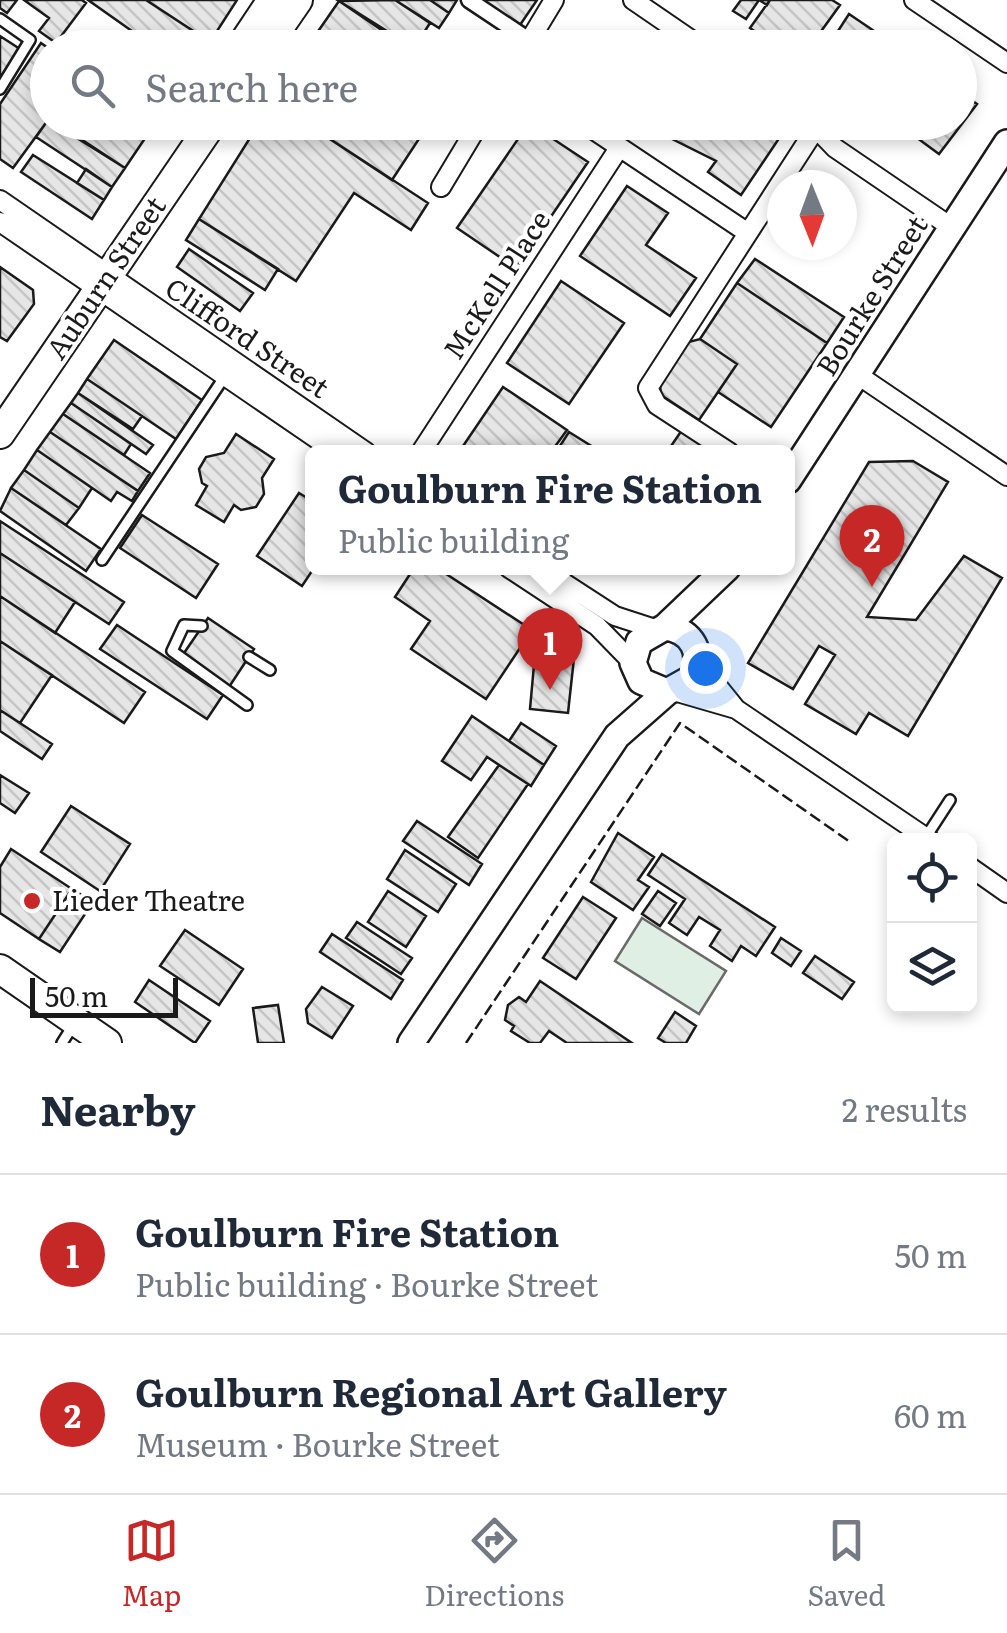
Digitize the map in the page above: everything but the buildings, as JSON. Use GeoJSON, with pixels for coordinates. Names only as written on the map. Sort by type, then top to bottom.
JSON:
{"type":"FeatureCollection","features":[{"type":"Feature","properties":{"kind":"main road"},"geometry":{"type":"LineString","coordinates":[[252,30],[272,0]]}},
{"type":"Feature","properties":{"kind":"main road"},"geometry":{"type":"LineString","coordinates":[[277,30],[298,0]]}},
{"type":"Feature","properties":{"kind":"main road","name":"Auburn Street"},"geometry":{"type":"LineString","coordinates":[[0,434],[179,140]]}},
{"type":"Feature","properties":{"kind":"main road","name":"Auburn Street"},"geometry":{"type":"LineString","coordinates":[[0,408],[200,140]]}},
{"type":"Feature","properties":{"kind":"main road","name":"Bourke Street"},"geometry":{"type":"LineString","coordinates":[[795,470],[1007,143]]}},
{"type":"Feature","properties":{"kind":"main road"},"geometry":{"type":"LineString","coordinates":[[617,736],[638,642],[721,575]]}},
{"type":"Feature","properties":{"kind":"main road"},"geometry":{"type":"LineString","coordinates":[[411,1043],[617,736],[692,678],[696,654],[723,575]]}},
{"type":"Feature","properties":{"kind":"main road"},"geometry":{"type":"LineString","coordinates":[[660,628],[683,632],[696,654]]}},
{"type":"Feature","properties":{"kind":"main road"},"geometry":{"type":"LineString","coordinates":[[634,668],[648,687],[670,692]]}},
{"type":"Feature","properties":{"kind":"main road"},"geometry":{"type":"LineString","coordinates":[[0,969],[69,1032],[107,1043]]}},
{"type":"Feature","properties":{"kind":"street"},"geometry":{"type":"LineString","coordinates":[[469,0],[509,30]]}},
{"type":"Feature","properties":{"kind":"street"},"geometry":{"type":"LineString","coordinates":[[536,30],[554,0]]}},
{"type":"Feature","properties":{"kind":"street"},"geometry":{"type":"LineString","coordinates":[[633,0],[677,30]]}},
{"type":"Feature","properties":{"kind":"street"},"geometry":{"type":"LineString","coordinates":[[914,0],[958,30]]}},
{"type":"Feature","properties":{"kind":"street"},"geometry":{"type":"LineString","coordinates":[[977,43],[1007,63]]}},
{"type":"Feature","properties":{"kind":"street"},"geometry":{"type":"LineString","coordinates":[[441,187],[469,140]]}},
{"type":"Feature","properties":{"kind":"street"},"geometry":{"type":"LineString","coordinates":[[608,140],[748,232]]}},
{"type":"Feature","properties":{"kind":"street"},"geometry":{"type":"LineString","coordinates":[[718,445],[658,405],[648,388],[804,140]]}},
{"type":"Feature","properties":{"kind":"street"},"geometry":{"type":"LineString","coordinates":[[827,140],[952,227]]}},
{"type":"Feature","properties":{"kind":"street","name":"McKell Place"},"geometry":{"type":"LineString","coordinates":[[426,445],[619,148]]}},
{"type":"Feature","properties":{"kind":"street","name":"Clifford Street"},"geometry":{"type":"LineString","coordinates":[[0,200],[96,278]]}},
{"type":"Feature","properties":{"kind":"street","name":"Clifford Street"},"geometry":{"type":"LineString","coordinates":[[0,222],[96,278],[355,445]]}},
{"type":"Feature","properties":{"kind":"street","name":"Clifford Street"},"geometry":{"type":"LineString","coordinates":[[230,368],[327,445]]}},
{"type":"Feature","properties":{"kind":"street"},"geometry":{"type":"LineString","coordinates":[[858,376],[1007,476]]}},
{"type":"Feature","properties":{"kind":"street"},"geometry":{"type":"LineString","coordinates":[[519,575],[596,626],[634,668]]}},
{"type":"Feature","properties":{"kind":"street"},"geometry":{"type":"LineString","coordinates":[[552,575],[615,616],[660,628]]}},
{"type":"Feature","properties":{"kind":"street"},"geometry":{"type":"LineString","coordinates":[[696,654],[736,709]]}},
{"type":"Feature","properties":{"kind":"street"},"geometry":{"type":"LineString","coordinates":[[670,692],[736,709],[920,833]]}},
{"type":"Feature","properties":{"kind":"street"},"geometry":{"type":"LineString","coordinates":[[977,872],[1007,893]]}},
{"type":"Feature","properties":{"kind":"lane"},"geometry":{"type":"LineString","coordinates":[[0,19],[30,40],[0,89]]}},
{"type":"Feature","properties":{"kind":"lane"},"geometry":{"type":"LineString","coordinates":[[102,560],[230,368]]}},
{"type":"Feature","properties":{"kind":"lane"},"geometry":{"type":"LineString","coordinates":[[202,626],[184,626],[172,651],[247,705]]}},
{"type":"Feature","properties":{"kind":"lane"},"geometry":{"type":"LineString","coordinates":[[249,656],[270,670]]}},
{"type":"Feature","properties":{"kind":"lane"},"geometry":{"type":"LineString","coordinates":[[932,833],[950,800]]}},
{"type":"Feature","properties":{"kind":"green space"},"geometry":{"type":"Polygon","coordinates":[[[642,918],[726,971],[699,1014],[615,961],[642,918]]]}},
{"type":"Feature","properties":{"kind":"fence"},"geometry":{"type":"LineString","coordinates":[[466,1043],[680,723],[850,842]]}},
{"type":"Feature","properties":{"kind":"place","name":"Goulburn Regional Art Gallery"},"geometry":{"type":"Point","coordinates":[872,587]}},
{"type":"Feature","properties":{"kind":"place","name":"Goulburn Fire Station"},"geometry":{"type":"Point","coordinates":[550,690]}},
{"type":"Feature","properties":{"kind":"place","name":"Lieder Theatre"},"geometry":{"type":"Point","coordinates":[32,901]}}]}
